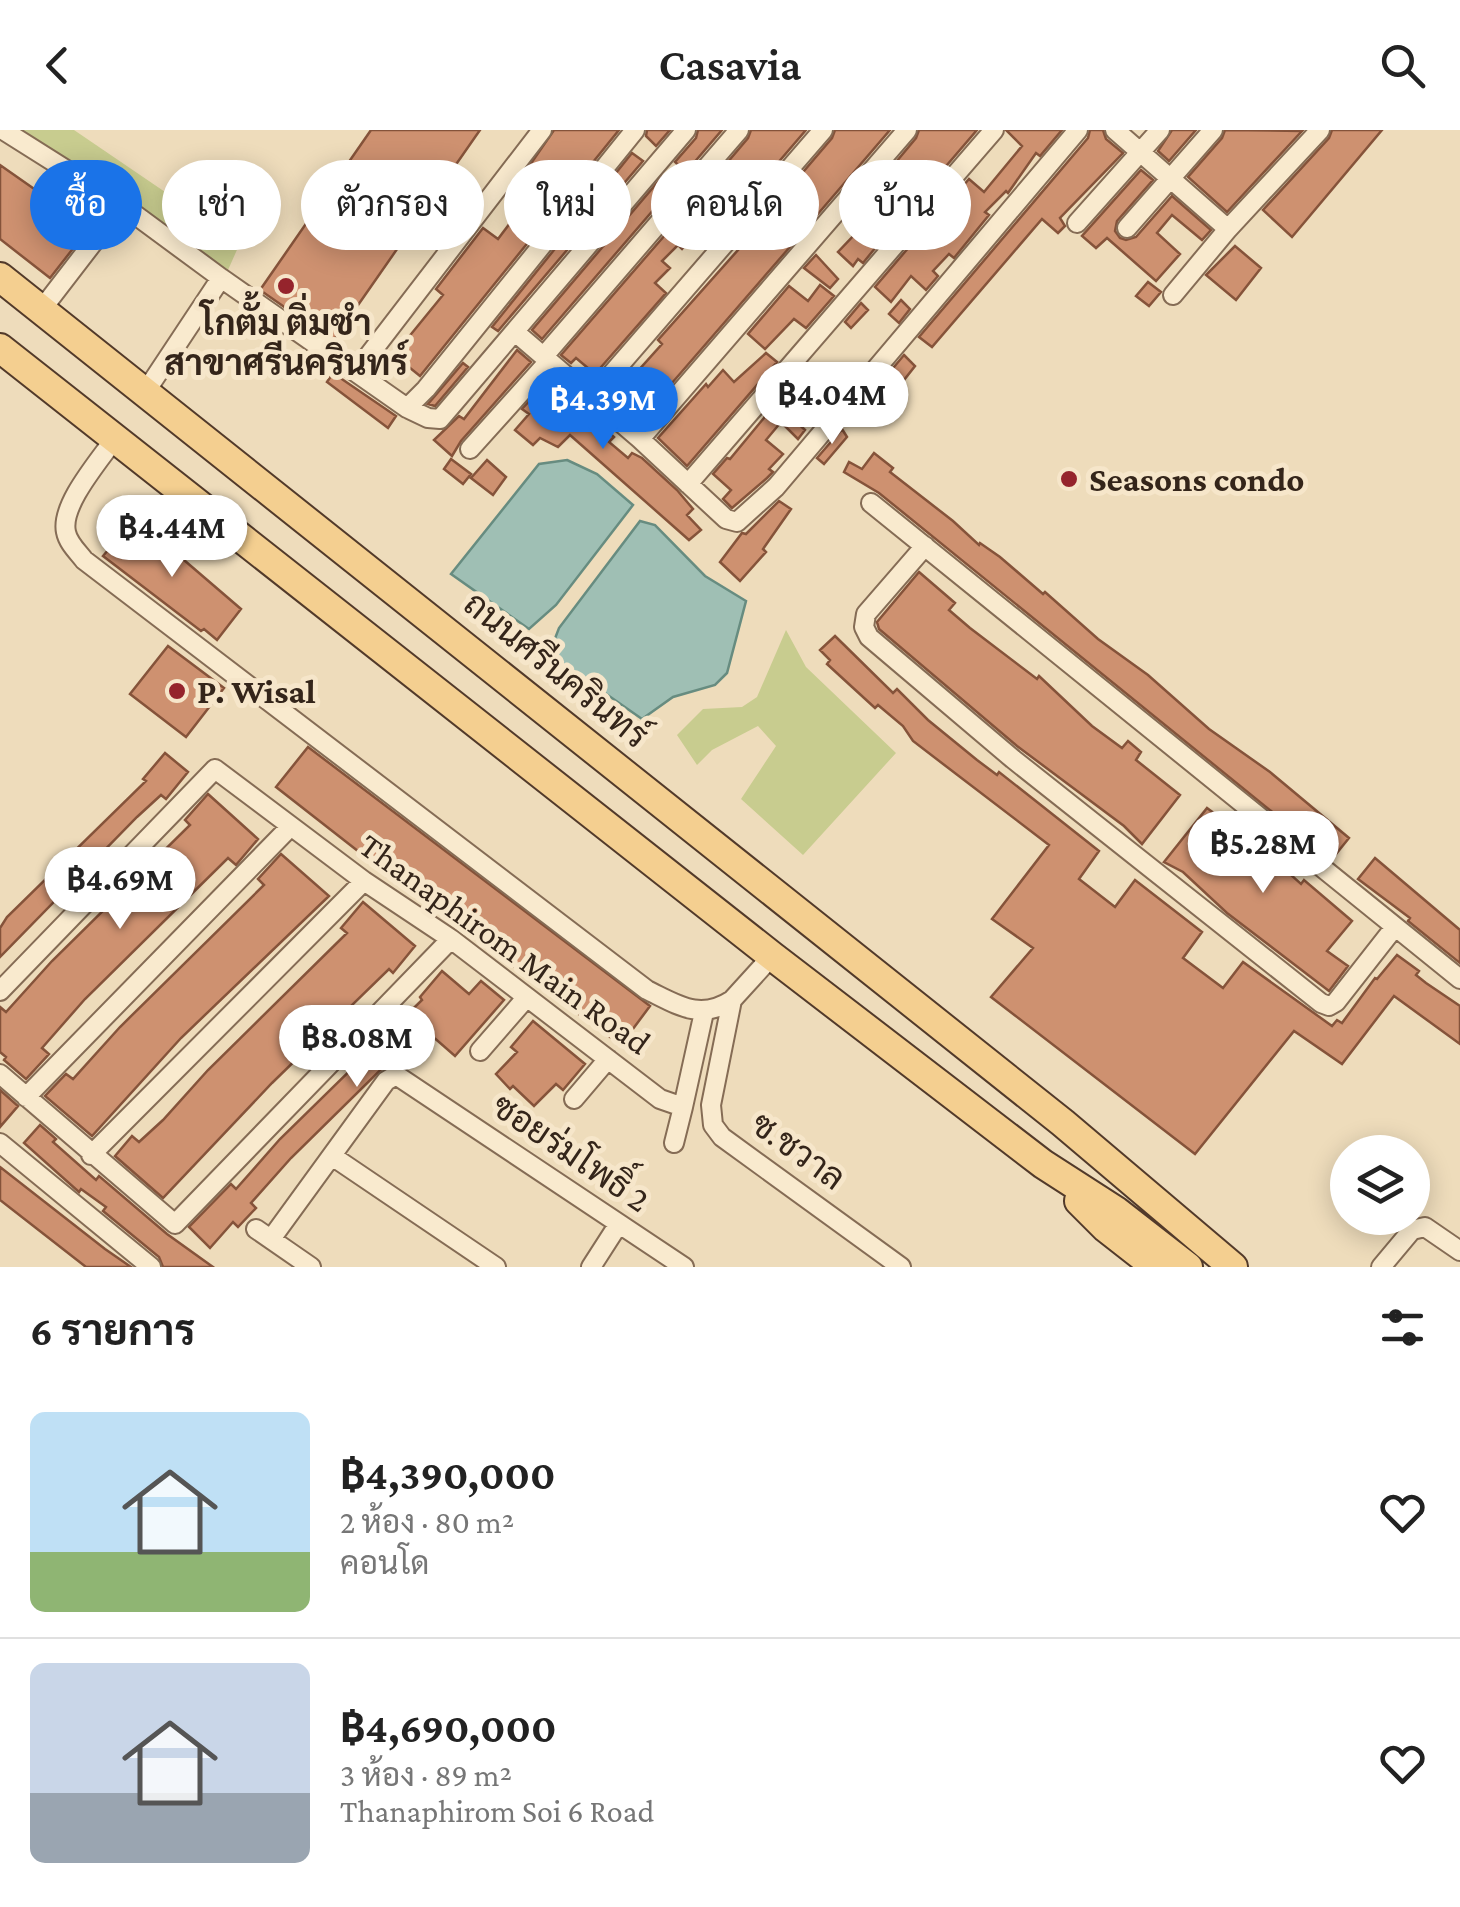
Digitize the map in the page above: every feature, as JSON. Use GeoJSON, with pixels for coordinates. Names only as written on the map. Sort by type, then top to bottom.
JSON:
{"type":"FeatureCollection","features":[{"type":"Feature","properties":{"kind":"main road","name":"ถนนศรีนครินทร์"},"geometry":{"type":"LineString","coordinates":[[0,277],[1063,1123],[1233,1267]]}},
{"type":"Feature","properties":{"kind":"main road"},"geometry":{"type":"LineString","coordinates":[[0,348],[772,956],[1043,1164],[1116,1210],[1188,1267]]}},
{"type":"Feature","properties":{"kind":"main road","name":"ถนนศรีนครินทร์"},"geometry":{"type":"LineString","coordinates":[[1063,1123],[1133,1167],[1256,1267]]}},
{"type":"Feature","properties":{"kind":"main road"},"geometry":{"type":"LineString","coordinates":[[1043,1164],[1106,1228],[1156,1267]]}},
{"type":"Feature","properties":{"kind":"street"},"geometry":{"type":"LineString","coordinates":[[2,130],[50,160]]}},
{"type":"Feature","properties":{"kind":"street"},"geometry":{"type":"LineString","coordinates":[[356,372],[542,130]]}},
{"type":"Feature","properties":{"kind":"street"},"geometry":{"type":"LineString","coordinates":[[407,408],[635,130]]}},
{"type":"Feature","properties":{"kind":"street"},"geometry":{"type":"LineString","coordinates":[[142,220],[407,408],[440,419],[686,130]]}},
{"type":"Feature","properties":{"kind":"street"},"geometry":{"type":"LineString","coordinates":[[470,448],[740,130]]}},
{"type":"Feature","properties":{"kind":"street"},"geometry":{"type":"LineString","coordinates":[[590,398],[823,130]]}},
{"type":"Feature","properties":{"kind":"street"},"geometry":{"type":"LineString","coordinates":[[640,439],[907,130]]}},
{"type":"Feature","properties":{"kind":"street"},"geometry":{"type":"LineString","coordinates":[[688,484],[994,130]]}},
{"type":"Feature","properties":{"kind":"street"},"geometry":{"type":"LineString","coordinates":[[515,332],[726,519],[744,519],[776,487],[1078,130]]}},
{"type":"Feature","properties":{"kind":"street"},"geometry":{"type":"LineString","coordinates":[[1114,130],[1228,229]]}},
{"type":"Feature","properties":{"kind":"street"},"geometry":{"type":"LineString","coordinates":[[1077,224],[1160,130]]}},
{"type":"Feature","properties":{"kind":"street"},"geometry":{"type":"LineString","coordinates":[[1127,228],[1213,130]]}},
{"type":"Feature","properties":{"kind":"street"},"geometry":{"type":"LineString","coordinates":[[1173,295],[1320,130]]}},
{"type":"Feature","properties":{"kind":"street"},"geometry":{"type":"LineString","coordinates":[[42,308],[87,250]]}},
{"type":"Feature","properties":{"kind":"street"},"geometry":{"type":"LineString","coordinates":[[146,391],[221,278]]}},
{"type":"Feature","properties":{"kind":"street"},"geometry":{"type":"LineString","coordinates":[[115,438],[72,500],[67,514],[66,531],[84,560],[647,990],[704,1012],[720,1008],[772,956]]}},
{"type":"Feature","properties":{"kind":"street"},"geometry":{"type":"LineString","coordinates":[[871,503],[1460,979]]}},
{"type":"Feature","properties":{"kind":"street"},"geometry":{"type":"LineString","coordinates":[[925,546],[866,614],[864,628],[974,728],[1321,1003],[1329,1006],[1336,1002],[1394,928]]}},
{"type":"Feature","properties":{"kind":"street","name":"Thanaphirom Main Road"},"geometry":{"type":"LineString","coordinates":[[0,991],[215,769],[364,881],[450,939],[660,1099],[683,1106],[704,1012]]}},
{"type":"Feature","properties":{"kind":"street"},"geometry":{"type":"LineString","coordinates":[[26,1096],[290,827]]}},
{"type":"Feature","properties":{"kind":"street"},"geometry":{"type":"LineString","coordinates":[[91,1155],[364,881]]}},
{"type":"Feature","properties":{"kind":"street"},"geometry":{"type":"LineString","coordinates":[[0,1074],[175,1224],[450,939]]}},
{"type":"Feature","properties":{"kind":"street"},"geometry":{"type":"LineString","coordinates":[[480,1051],[526,997]]}},
{"type":"Feature","properties":{"kind":"street","name":"ซ.ชวาล"},"geometry":{"type":"LineString","coordinates":[[732,1000],[711,1105],[713,1125],[722,1137],[901,1267]]}},
{"type":"Feature","properties":{"kind":"street"},"geometry":{"type":"LineString","coordinates":[[574,1100],[608,1059]]}},
{"type":"Feature","properties":{"kind":"street","name":"ซอยร่มโพธิ์ 2"},"geometry":{"type":"LineString","coordinates":[[311,1267],[264,1234],[332,1156],[386,1081],[396,1075],[684,1267]]}},
{"type":"Feature","properties":{"kind":"street"},"geometry":{"type":"LineString","coordinates":[[674,1143],[683,1106]]}},
{"type":"Feature","properties":{"kind":"street"},"geometry":{"type":"LineString","coordinates":[[0,1143],[151,1267]]}},
{"type":"Feature","properties":{"kind":"street"},"geometry":{"type":"LineString","coordinates":[[332,1156],[496,1267]]}},
{"type":"Feature","properties":{"kind":"street"},"geometry":{"type":"LineString","coordinates":[[591,1267],[618,1225]]}},
{"type":"Feature","properties":{"kind":"street"},"geometry":{"type":"LineString","coordinates":[[1381,1267],[1412,1230],[1424,1227],[1460,1251]]}},
{"type":"Feature","properties":{"kind":"green space"},"geometry":{"type":"Polygon","coordinates":[[[8,130],[74,130],[118,160],[51,160],[8,130]]]}},
{"type":"Feature","properties":{"kind":"green space"},"geometry":{"type":"Polygon","coordinates":[[[142,176],[162,190],[162,236],[142,222],[142,176]]]}},
{"type":"Feature","properties":{"kind":"green space"},"geometry":{"type":"Polygon","coordinates":[[[182,250],[237,250],[224,279],[182,250]]]}},
{"type":"Feature","properties":{"kind":"green space"},"geometry":{"type":"Polygon","coordinates":[[[786,630],[806,667],[896,753],[803,855],[741,799],[776,746],[758,726],[712,750],[697,765],[677,735],[703,709],[742,707],[757,697],[786,630]]]}},
{"type":"Feature","properties":{"kind":"water"},"geometry":{"type":"Polygon","coordinates":[[[567,460],[597,474],[633,505],[556,605],[529,629],[451,574],[539,464],[567,460]]]}},
{"type":"Feature","properties":{"kind":"water"},"geometry":{"type":"Polygon","coordinates":[[[640,521],[655,525],[705,576],[746,601],[727,673],[715,685],[673,697],[642,719],[549,654],[559,628],[640,521]]]}},
{"type":"Feature","properties":{"kind":"building"},"geometry":{"type":"Polygon","coordinates":[[[371,130],[480,130],[459,160],[350,160],[371,130]]]}},
{"type":"Feature","properties":{"kind":"building"},"geometry":{"type":"Polygon","coordinates":[[[554,130],[619,130],[595,160],[533,160],[554,130]]]}},
{"type":"Feature","properties":{"kind":"building"},"geometry":{"type":"Polygon","coordinates":[[[647,130],[670,130],[656,146],[646,136],[647,130]]]}},
{"type":"Feature","properties":{"kind":"building"},"geometry":{"type":"Polygon","coordinates":[[[698,130],[722,130],[696,160],[677,160],[698,130]]]}},
{"type":"Feature","properties":{"kind":"building"},"geometry":{"type":"Polygon","coordinates":[[[751,130],[806,130],[780,160],[729,160],[751,130]]]}},
{"type":"Feature","properties":{"kind":"building"},"geometry":{"type":"Polygon","coordinates":[[[835,130],[890,130],[864,160],[839,160],[839,189],[819,213],[819,160],[813,160],[835,130]]]}},
{"type":"Feature","properties":{"kind":"building"},"geometry":{"type":"Polygon","coordinates":[[[919,130],[977,130],[951,160],[898,160],[919,130]]]}},
{"type":"Feature","properties":{"kind":"building"},"geometry":{"type":"Polygon","coordinates":[[[1006,130],[1062,130],[1040,156],[1036,153],[1008,193],[985,212],[989,215],[971,237],[971,181],[984,192],[1022,146],[1006,130]]]}},
{"type":"Feature","properties":{"kind":"building"},"geometry":{"type":"Polygon","coordinates":[[[1090,130],[1103,130],[1106,139],[1123,153],[1060,218],[1065,226],[1058,233],[1042,219],[932,347],[919,337],[1088,138],[1090,130]]]}},
{"type":"Feature","properties":{"kind":"building"},"geometry":{"type":"Polygon","coordinates":[[[1172,130],[1196,130],[1169,161],[1158,151],[1172,130]]]}},
{"type":"Feature","properties":{"kind":"building"},"geometry":{"type":"Polygon","coordinates":[[[1225,130],[1302,131],[1227,212],[1188,177],[1225,130]]]}},
{"type":"Feature","properties":{"kind":"building"},"geometry":{"type":"Polygon","coordinates":[[[1332,130],[1382,130],[1292,237],[1263,210],[1332,130]]]}},
{"type":"Feature","properties":{"kind":"building"},"geometry":{"type":"Polygon","coordinates":[[[632,153],[643,161],[631,175],[631,160],[626,160],[632,153]]]}},
{"type":"Feature","properties":{"kind":"building"},"geometry":{"type":"Polygon","coordinates":[[[0,165],[30,186],[30,250],[72,250],[50,278],[0,239],[0,165]]]}},
{"type":"Feature","properties":{"kind":"building"},"geometry":{"type":"Polygon","coordinates":[[[1141,170],[1153,180],[1117,221],[1115,231],[1120,238],[1136,237],[1172,196],[1211,230],[1202,240],[1172,215],[1157,233],[1180,254],[1156,281],[1107,238],[1096,248],[1082,236],[1141,170]]]}},
{"type":"Feature","properties":{"kind":"building"},"geometry":{"type":"Polygon","coordinates":[[[651,190],[651,213],[631,236],[631,213],[651,190]]]}},
{"type":"Feature","properties":{"kind":"building"},"geometry":{"type":"Polygon","coordinates":[[[484,229],[498,239],[504,231],[504,250],[522,250],[420,376],[394,355],[443,295],[436,289],[466,250],[484,250],[484,229]]]}},
{"type":"Feature","properties":{"kind":"building"},"geometry":{"type":"Polygon","coordinates":[[[301,231],[301,250],[396,250],[333,341],[260,290],[301,231]]]}},
{"type":"Feature","properties":{"kind":"building"},"geometry":{"type":"Polygon","coordinates":[[[1235,246],[1261,268],[1236,300],[1206,275],[1235,246]]]}},
{"type":"Feature","properties":{"kind":"building"},"geometry":{"type":"Polygon","coordinates":[[[554,250],[567,250],[498,331],[492,327],[554,250]]]}},
{"type":"Feature","properties":{"kind":"building"},"geometry":{"type":"Polygon","coordinates":[[[600,250],[619,250],[542,339],[532,330],[600,250]]]}},
{"type":"Feature","properties":{"kind":"building"},"geometry":{"type":"Polygon","coordinates":[[[652,250],[673,250],[662,261],[670,268],[655,283],[666,293],[595,374],[576,358],[571,363],[561,355],[652,250]]]}},
{"type":"Feature","properties":{"kind":"building"},"geometry":{"type":"Polygon","coordinates":[[[738,250],[787,250],[659,398],[651,390],[654,387],[637,372],[662,344],[658,340],[738,250]]]}},
{"type":"Feature","properties":{"kind":"building"},"geometry":{"type":"Polygon","coordinates":[[[874,250],[863,263],[858,259],[853,266],[838,252],[874,250]]]}},
{"type":"Feature","properties":{"kind":"building"},"geometry":{"type":"Polygon","coordinates":[[[907,250],[961,250],[954,258],[949,254],[933,271],[938,276],[926,290],[911,276],[891,302],[875,287],[907,250]]]}},
{"type":"Feature","properties":{"kind":"building"},"geometry":{"type":"Polygon","coordinates":[[[816,255],[838,279],[830,288],[804,268],[816,255]]]}},
{"type":"Feature","properties":{"kind":"building"},"geometry":{"type":"Polygon","coordinates":[[[1148,282],[1161,292],[1149,306],[1136,296],[1148,282]]]}},
{"type":"Feature","properties":{"kind":"building"},"geometry":{"type":"Polygon","coordinates":[[[820,285],[834,296],[806,328],[794,319],[765,349],[748,334],[789,286],[808,301],[820,285]]]}},
{"type":"Feature","properties":{"kind":"building"},"geometry":{"type":"Polygon","coordinates":[[[901,300],[910,309],[899,323],[889,314],[901,300]]]}},
{"type":"Feature","properties":{"kind":"building"},"geometry":{"type":"Polygon","coordinates":[[[861,303],[868,310],[851,328],[845,322],[861,303]]]}},
{"type":"Feature","properties":{"kind":"building"},"geometry":{"type":"Polygon","coordinates":[[[517,350],[531,362],[452,456],[434,440],[459,416],[464,419],[517,350]]]}},
{"type":"Feature","properties":{"kind":"building"},"geometry":{"type":"Polygon","coordinates":[[[766,353],[777,362],[687,466],[658,438],[723,370],[734,382],[766,353]]]}},
{"type":"Feature","properties":{"kind":"building"},"geometry":{"type":"Polygon","coordinates":[[[904,355],[915,366],[882,408],[868,398],[904,355]]]}},
{"type":"Feature","properties":{"kind":"building"},"geometry":{"type":"Polygon","coordinates":[[[463,363],[468,367],[435,406],[428,404],[463,363]]]}},
{"type":"Feature","properties":{"kind":"building"},"geometry":{"type":"Polygon","coordinates":[[[806,367],[813,373],[787,398],[795,405],[787,413],[805,430],[798,439],[781,422],[766,440],[783,454],[769,469],[773,472],[732,508],[723,499],[731,490],[713,474],[806,367]]]}},
{"type":"Feature","properties":{"kind":"building"},"geometry":{"type":"Polygon","coordinates":[[[333,373],[396,416],[388,428],[327,382],[333,373]]]}},
{"type":"Feature","properties":{"kind":"building"},"geometry":{"type":"Polygon","coordinates":[[[550,378],[614,437],[609,442],[628,458],[632,453],[642,458],[677,490],[693,509],[687,515],[701,530],[689,540],[570,435],[558,447],[540,438],[533,445],[515,430],[529,414],[522,409],[550,378]]]}},
{"type":"Feature","properties":{"kind":"building"},"geometry":{"type":"Polygon","coordinates":[[[842,429],[847,437],[824,464],[817,458],[842,429]]]}},
{"type":"Feature","properties":{"kind":"building"},"geometry":{"type":"Polygon","coordinates":[[[874,453],[893,468],[890,472],[979,545],[1045,592],[1209,729],[1270,772],[1349,838],[1332,859],[1315,846],[1319,842],[1297,823],[1292,828],[879,493],[844,472],[849,462],[862,469],[874,453]]]}},
{"type":"Feature","properties":{"kind":"building"},"geometry":{"type":"Polygon","coordinates":[[[451,459],[471,474],[463,484],[444,469],[451,459]]]}},
{"type":"Feature","properties":{"kind":"building"},"geometry":{"type":"Polygon","coordinates":[[[487,460],[506,477],[493,495],[471,478],[487,460]]]}},
{"type":"Feature","properties":{"kind":"building"},"geometry":{"type":"Polygon","coordinates":[[[779,501],[791,509],[763,549],[766,552],[740,581],[720,562],[742,533],[746,534],[779,501]]]}},
{"type":"Feature","properties":{"kind":"building"},"geometry":{"type":"Polygon","coordinates":[[[135,518],[241,609],[217,640],[103,556],[135,518]]]}},
{"type":"Feature","properties":{"kind":"building"},"geometry":{"type":"Polygon","coordinates":[[[919,572],[955,603],[949,610],[970,628],[1037,679],[1039,676],[1092,726],[1122,748],[1128,741],[1141,752],[1136,760],[1180,795],[1142,844],[1124,826],[1017,746],[879,629],[877,622],[919,572]]]}},
{"type":"Feature","properties":{"kind":"building"},"geometry":{"type":"Polygon","coordinates":[[[835,636],[893,693],[897,689],[977,760],[997,775],[999,772],[1099,851],[1079,879],[1115,907],[1135,880],[1202,932],[1183,958],[1223,988],[1243,962],[1332,1026],[1337,1020],[1342,1023],[1397,955],[1419,971],[1416,975],[1460,1006],[1460,1044],[1394,996],[1342,1064],[1294,1031],[1195,1154],[991,997],[1033,948],[992,919],[1049,845],[913,741],[903,726],[878,705],[875,708],[827,664],[830,660],[820,650],[835,636]]]}},
{"type":"Feature","properties":{"kind":"building","name":"P. Wisal"},"geometry":{"type":"Polygon","coordinates":[[[168,646],[224,688],[186,737],[130,694],[168,646]]]}},
{"type":"Feature","properties":{"kind":"building"},"geometry":{"type":"Polygon","coordinates":[[[308,747],[650,1006],[621,1045],[276,787],[308,747]]]}},
{"type":"Feature","properties":{"kind":"building"},"geometry":{"type":"Polygon","coordinates":[[[165,753],[188,772],[166,799],[161,795],[137,817],[0,957],[0,928],[7,917],[146,781],[143,779],[165,753]]]}},
{"type":"Feature","properties":{"kind":"building"},"geometry":{"type":"Polygon","coordinates":[[[208,794],[258,839],[236,865],[228,858],[85,999],[42,1048],[49,1054],[26,1079],[0,1052],[0,1007],[6,1012],[190,825],[185,820],[208,794]]]}},
{"type":"Feature","properties":{"kind":"building"},"geometry":{"type":"Polygon","coordinates":[[[1207,808],[1230,825],[1232,822],[1301,884],[1304,880],[1352,921],[1327,951],[1348,966],[1329,991],[1227,913],[1183,872],[1164,862],[1207,808]]]}},
{"type":"Feature","properties":{"kind":"building"},"geometry":{"type":"Polygon","coordinates":[[[281,854],[329,896],[181,1038],[92,1136],[45,1096],[66,1074],[73,1079],[264,885],[258,879],[281,854]]]}},
{"type":"Feature","properties":{"kind":"building"},"geometry":{"type":"Polygon","coordinates":[[[1375,858],[1460,930],[1460,963],[1358,879],[1375,858]]]}},
{"type":"Feature","properties":{"kind":"building"},"geometry":{"type":"Polygon","coordinates":[[[363,902],[415,946],[393,973],[389,969],[272,1083],[163,1198],[115,1156],[132,1136],[139,1142],[163,1120],[347,933],[341,928],[363,902]]]}},
{"type":"Feature","properties":{"kind":"building"},"geometry":{"type":"Polygon","coordinates":[[[442,971],[469,994],[481,981],[504,1000],[455,1056],[423,1028],[291,1158],[251,1203],[256,1208],[238,1227],[233,1222],[210,1248],[189,1227],[231,1184],[236,1189],[280,1139],[422,1000],[420,997],[442,971]]]}},
{"type":"Feature","properties":{"kind":"building"},"geometry":{"type":"Polygon","coordinates":[[[533,1021],[585,1064],[563,1090],[556,1084],[534,1106],[496,1074],[517,1052],[511,1047],[533,1021]]]}},
{"type":"Feature","properties":{"kind":"building"},"geometry":{"type":"Polygon","coordinates":[[[0,1090],[18,1106],[0,1127],[0,1090]]]}},
{"type":"Feature","properties":{"kind":"building"},"geometry":{"type":"Polygon","coordinates":[[[40,1125],[56,1139],[53,1142],[96,1180],[99,1176],[213,1267],[163,1267],[159,1257],[103,1211],[106,1207],[81,1189],[79,1192],[24,1143],[40,1125]]]}},
{"type":"Feature","properties":{"kind":"building"},"geometry":{"type":"Polygon","coordinates":[[[0,1167],[131,1267],[86,1267],[0,1200],[0,1167]]]}},
{"type":"Feature","properties":{"kind":"place","name":"โกตั้ม ติ่มซำ สาขาศรีนครินทร์"},"geometry":{"type":"Point","coordinates":[286,286]}},
{"type":"Feature","properties":{"kind":"place","name":"Seasons condo"},"geometry":{"type":"Point","coordinates":[1069,479]}},
{"type":"Feature","properties":{"kind":"place","name":"P. Wisal"},"geometry":{"type":"Point","coordinates":[177,691]}}]}
